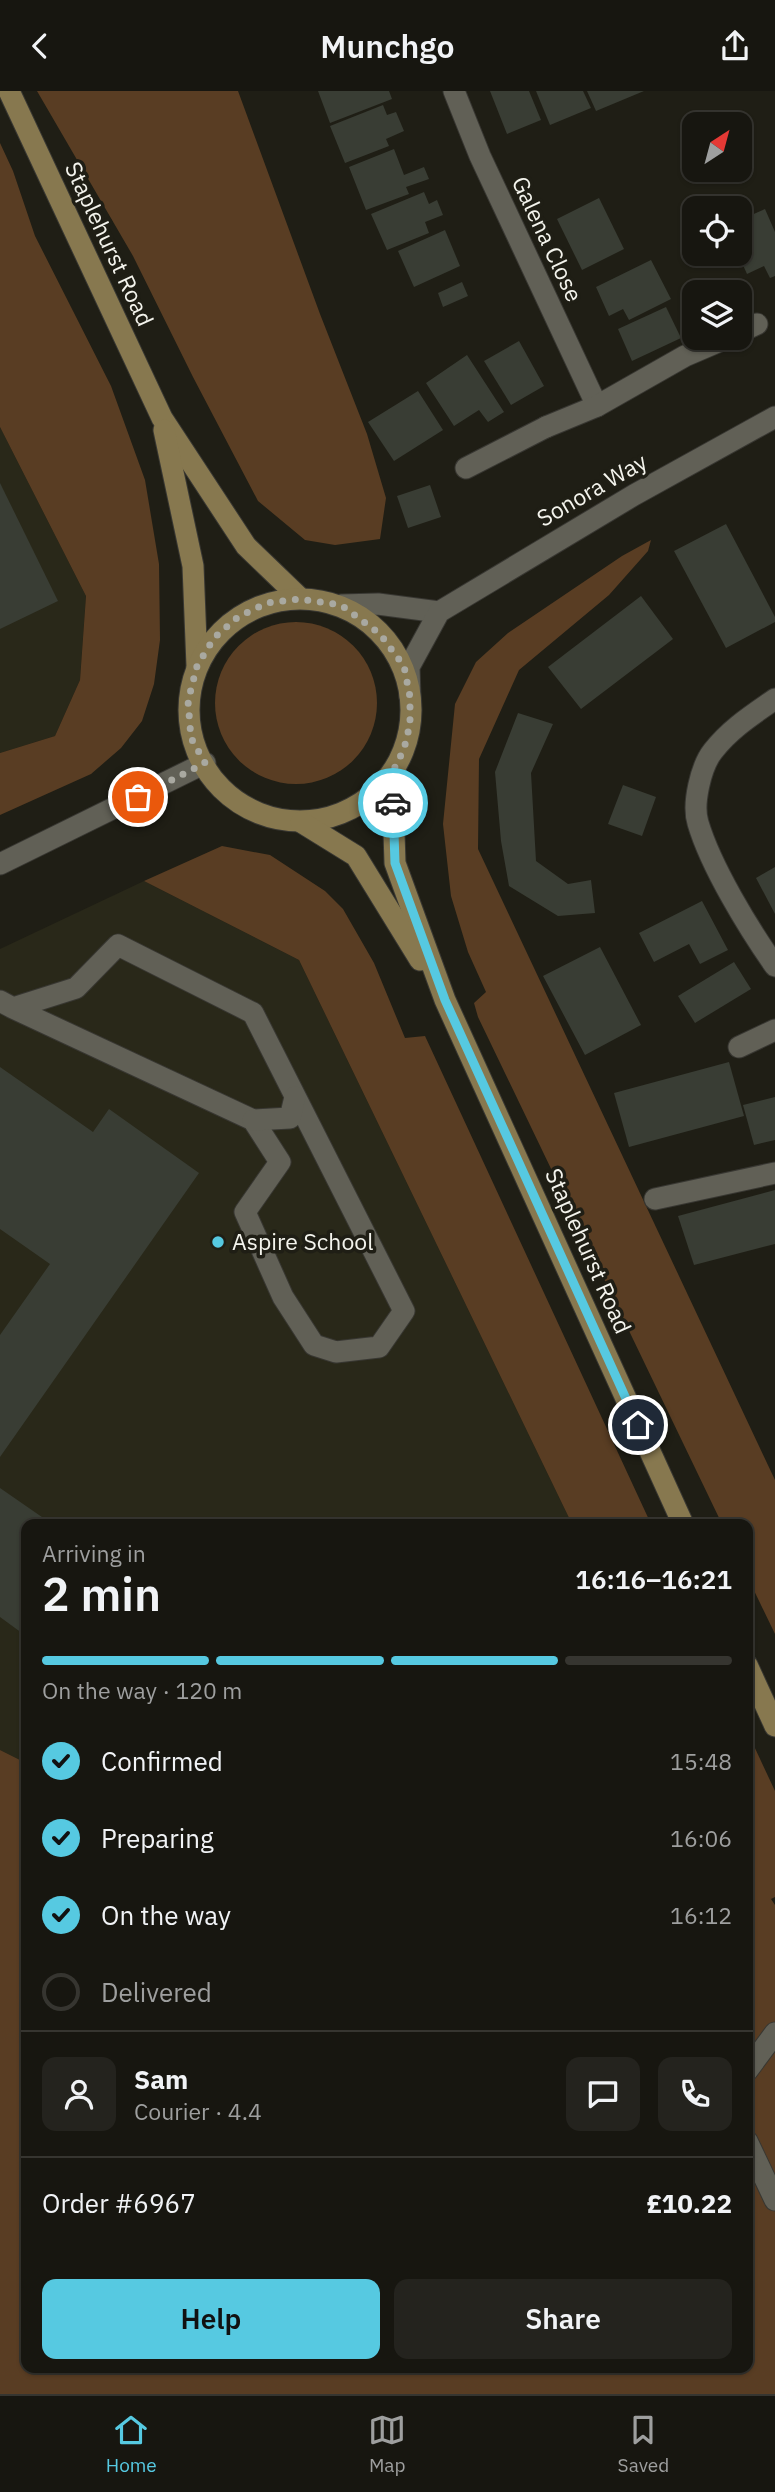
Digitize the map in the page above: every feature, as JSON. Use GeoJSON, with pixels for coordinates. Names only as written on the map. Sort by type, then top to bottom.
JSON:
{"type":"FeatureCollection","features":[{"type":"Feature","properties":{"kind":"main road","name":"Staplehurst Road"},"geometry":{"type":"LineString","coordinates":[[9,91],[162,418],[246,546],[300,599]]}},
{"type":"Feature","properties":{"kind":"main road","name":"Staplehurst Road"},"geometry":{"type":"LineString","coordinates":[[162,418],[193,566],[197,666]]}},
{"type":"Feature","properties":{"kind":"main road"},"geometry":{"type":"LineString","coordinates":[[300,599],[341,605],[380,634],[404,666],[410,697],[410,724],[404,749],[392,773],[368,799],[336,816],[301,822],[264,816],[231,798],[205,763],[191,738],[188,701],[197,666],[214,638],[238,617],[267,603],[300,599]]}},
{"type":"Feature","properties":{"kind":"main road","name":"Staplehurst Road"},"geometry":{"type":"LineString","coordinates":[[392,773],[395,863],[445,1000],[681,1519]]}},
{"type":"Feature","properties":{"kind":"main road","name":"Staplehurst Road"},"geometry":{"type":"LineString","coordinates":[[301,822],[356,856],[445,1000]]}},
{"type":"Feature","properties":{"kind":"main road"},"geometry":{"type":"LineString","coordinates":[[753,1678],[775,1725]]}},
{"type":"Feature","properties":{"kind":"street","name":"Galena Close"},"geometry":{"type":"LineString","coordinates":[[454,91],[480,156],[597,406]]}},
{"type":"Feature","properties":{"kind":"street"},"geometry":{"type":"LineString","coordinates":[[466,468],[547,427],[597,406],[699,350]]}},
{"type":"Feature","properties":{"kind":"street","name":"Sonora Way"},"geometry":{"type":"LineString","coordinates":[[439,612],[634,495],[775,417]]}},
{"type":"Feature","properties":{"kind":"street"},"geometry":{"type":"LineString","coordinates":[[341,605],[378,604],[439,612],[409,667],[410,697]]}},
{"type":"Feature","properties":{"kind":"street"},"geometry":{"type":"LineString","coordinates":[[775,699],[737,725],[711,753],[699,782],[697,821],[725,883],[755,937],[775,966]]}},
{"type":"Feature","properties":{"kind":"street"},"geometry":{"type":"LineString","coordinates":[[0,864],[205,763]]}},
{"type":"Feature","properties":{"kind":"street"},"geometry":{"type":"LineString","coordinates":[[7,1004],[76,988],[118,945],[253,1013],[404,1311],[379,1347],[336,1352],[314,1345],[283,1297],[245,1212],[280,1162],[253,1120]]}},
{"type":"Feature","properties":{"kind":"street"},"geometry":{"type":"LineString","coordinates":[[7,1004],[253,1120],[290,1118],[296,1097]]}},
{"type":"Feature","properties":{"kind":"street"},"geometry":{"type":"LineString","coordinates":[[739,1047],[775,1030]]}},
{"type":"Feature","properties":{"kind":"street"},"geometry":{"type":"LineString","coordinates":[[655,1199],[775,1173]]}},
{"type":"Feature","properties":{"kind":"street"},"geometry":{"type":"LineString","coordinates":[[753,2063],[775,2033]]}},
{"type":"Feature","properties":{"kind":"street"},"geometry":{"type":"LineString","coordinates":[[753,2154],[775,2200]]}},
{"type":"Feature","properties":{"kind":"shaded area"},"geometry":{"type":"Polygon","coordinates":[[[37,91],[238,91],[367,434],[386,498],[380,539],[335,545],[305,540],[258,501],[133,256],[37,91]]]}},
{"type":"Feature","properties":{"kind":"shaded area"},"geometry":{"type":"Polygon","coordinates":[[[0,143],[13,171],[35,236],[111,386],[145,480],[159,564],[160,640],[154,684],[142,721],[121,748],[91,774],[0,815],[0,753],[55,736],[80,680],[86,596],[0,427],[0,143]]]}},
{"type":"Feature","properties":{"kind":"shaded area"},"geometry":{"type":"Polygon","coordinates":[[[0,427],[86,596],[80,680],[55,736],[0,753],[0,427]]]}},
{"type":"Feature","properties":{"kind":"shaded area"},"geometry":{"type":"Polygon","coordinates":[[[651,540],[648,551],[609,595],[519,670],[479,759],[478,849],[775,1480],[775,1634],[753,1588],[753,1519],[720,1519],[478,1017],[474,1003],[486,992],[468,952],[451,896],[443,824],[455,704],[476,662],[508,633],[622,556],[651,540]]]}},
{"type":"Feature","properties":{"kind":"shaded area"},"geometry":{"type":"Polygon","coordinates":[[[296,622],[327,628],[354,645],[371,672],[377,703],[371,734],[354,761],[327,778],[296,784],[265,778],[238,761],[221,734],[215,703],[221,672],[238,645],[265,628],[296,622]]]}},
{"type":"Feature","properties":{"kind":"shaded area"},"geometry":{"type":"Polygon","coordinates":[[[222,846],[270,855],[325,891],[343,909],[374,963],[405,1038],[425,1036],[649,1519],[570,1519],[299,960],[144,881],[222,846]]]}},
{"type":"Feature","properties":{"kind":"shaded area","name":"Aspire School"},"geometry":{"type":"Polygon","coordinates":[[[144,881],[299,960],[570,1519],[21,1519],[21,1760],[0,1750],[0,949],[144,881]]]}},
{"type":"Feature","properties":{"kind":"shaded area"},"geometry":{"type":"Polygon","coordinates":[[[753,1744],[775,1791],[775,1897],[771,1899],[775,1905],[775,2394],[0,2394],[0,1750],[21,1760],[21,2373],[753,2373],[753,1744]]]}},
{"type":"Feature","properties":{"kind":"building"},"geometry":{"type":"Polygon","coordinates":[[[318,91],[389,91],[392,99],[330,123],[318,91]]]}},
{"type":"Feature","properties":{"kind":"building"},"geometry":{"type":"Polygon","coordinates":[[[490,91],[529,91],[541,120],[507,134],[490,91]]]}},
{"type":"Feature","properties":{"kind":"building"},"geometry":{"type":"Polygon","coordinates":[[[536,91],[583,91],[591,108],[550,125],[536,91]]]}},
{"type":"Feature","properties":{"kind":"building"},"geometry":{"type":"Polygon","coordinates":[[[587,91],[644,91],[596,111],[587,91]]]}},
{"type":"Feature","properties":{"kind":"building"},"geometry":{"type":"Polygon","coordinates":[[[383,105],[387,115],[396,112],[404,131],[386,139],[389,146],[345,163],[330,126],[383,105]]]}},
{"type":"Feature","properties":{"kind":"building"},"geometry":{"type":"Polygon","coordinates":[[[394,149],[404,175],[424,167],[429,179],[406,187],[409,194],[366,210],[349,167],[394,149]]]}},
{"type":"Feature","properties":{"kind":"building"},"geometry":{"type":"Polygon","coordinates":[[[424,192],[429,204],[437,200],[443,215],[425,222],[429,233],[387,250],[371,214],[424,192]]]}},
{"type":"Feature","properties":{"kind":"building"},"geometry":{"type":"Polygon","coordinates":[[[599,198],[624,249],[582,270],[557,219],[599,198]]]}},
{"type":"Feature","properties":{"kind":"building"},"geometry":{"type":"Polygon","coordinates":[[[765,209],[775,232],[775,276],[770,278],[764,266],[747,274],[743,266],[752,266],[752,215],[765,209]]]}},
{"type":"Feature","properties":{"kind":"building"},"geometry":{"type":"Polygon","coordinates":[[[445,230],[460,266],[414,287],[398,251],[445,230]]]}},
{"type":"Feature","properties":{"kind":"building"},"geometry":{"type":"Polygon","coordinates":[[[651,260],[671,299],[629,320],[623,309],[609,316],[596,287],[651,260]]]}},
{"type":"Feature","properties":{"kind":"building"},"geometry":{"type":"Polygon","coordinates":[[[462,282],[468,296],[443,307],[438,293],[462,282]]]}},
{"type":"Feature","properties":{"kind":"building"},"geometry":{"type":"Polygon","coordinates":[[[666,307],[681,338],[632,361],[618,329],[666,307]]]}},
{"type":"Feature","properties":{"kind":"building"},"geometry":{"type":"Polygon","coordinates":[[[519,341],[544,386],[511,405],[484,361],[519,341]]]}},
{"type":"Feature","properties":{"kind":"building"},"geometry":{"type":"Polygon","coordinates":[[[467,355],[504,412],[488,422],[479,410],[454,426],[426,383],[467,355]]]}},
{"type":"Feature","properties":{"kind":"building"},"geometry":{"type":"Polygon","coordinates":[[[418,391],[443,430],[394,461],[368,422],[418,391]]]}},
{"type":"Feature","properties":{"kind":"building"},"geometry":{"type":"Polygon","coordinates":[[[0,483],[58,601],[0,629],[0,483]]]}},
{"type":"Feature","properties":{"kind":"building"},"geometry":{"type":"Polygon","coordinates":[[[430,485],[441,517],[408,528],[397,496],[430,485]]]}},
{"type":"Feature","properties":{"kind":"building"},"geometry":{"type":"Polygon","coordinates":[[[726,524],[775,617],[775,622],[726,648],[674,551],[726,524]]]}},
{"type":"Feature","properties":{"kind":"building"},"geometry":{"type":"Polygon","coordinates":[[[641,596],[673,639],[581,709],[548,667],[641,596]]]}},
{"type":"Feature","properties":{"kind":"building"},"geometry":{"type":"Polygon","coordinates":[[[518,713],[553,724],[531,773],[536,861],[568,884],[591,880],[595,913],[558,916],[509,886],[501,841],[495,772],[518,713]]]}},
{"type":"Feature","properties":{"kind":"building"},"geometry":{"type":"Polygon","coordinates":[[[623,785],[656,797],[642,836],[608,824],[623,785]]]}},
{"type":"Feature","properties":{"kind":"building"},"geometry":{"type":"Polygon","coordinates":[[[775,867],[775,914],[756,878],[775,867]]]}},
{"type":"Feature","properties":{"kind":"building"},"geometry":{"type":"Polygon","coordinates":[[[702,901],[728,950],[700,964],[689,944],[654,962],[639,933],[702,901]]]}},
{"type":"Feature","properties":{"kind":"building"},"geometry":{"type":"Polygon","coordinates":[[[600,947],[641,1025],[585,1055],[543,976],[600,947]]]}},
{"type":"Feature","properties":{"kind":"building"},"geometry":{"type":"Polygon","coordinates":[[[734,962],[751,989],[695,1023],[678,996],[734,962]]]}},
{"type":"Feature","properties":{"kind":"building"},"geometry":{"type":"Polygon","coordinates":[[[729,1062],[744,1116],[629,1147],[614,1093],[729,1062]]]}},
{"type":"Feature","properties":{"kind":"building"},"geometry":{"type":"Polygon","coordinates":[[[0,1067],[93,1132],[109,1109],[199,1173],[0,1457],[0,1335],[50,1264],[0,1229],[0,1067]]]}},
{"type":"Feature","properties":{"kind":"building"},"geometry":{"type":"Polygon","coordinates":[[[775,1097],[775,1140],[754,1145],[743,1105],[775,1097]]]}},
{"type":"Feature","properties":{"kind":"building"},"geometry":{"type":"Polygon","coordinates":[[[775,1190],[775,1244],[694,1265],[678,1216],[775,1190]]]}},
{"type":"Feature","properties":{"kind":"building"},"geometry":{"type":"Polygon","coordinates":[[[0,1488],[45,1519],[21,1519],[21,1632],[0,1617],[0,1488]]]}},
{"type":"Feature","properties":{"kind":"way so far"},"geometry":{"type":"LineString","coordinates":[[138,797],[205,763],[191,738],[188,701],[197,666],[214,638],[238,617],[267,603],[300,599],[341,605],[380,634],[404,666],[410,697],[410,724],[404,749],[392,773],[393,803]]}},
{"type":"Feature","properties":{"kind":"place","name":"Aspire School"},"geometry":{"type":"Point","coordinates":[218,1242]}},
{"type":"Feature","properties":{"kind":"route"},"geometry":{"type":"LineString","coordinates":[[393,803],[395,863],[445,1000],[638,1425]]}}]}
